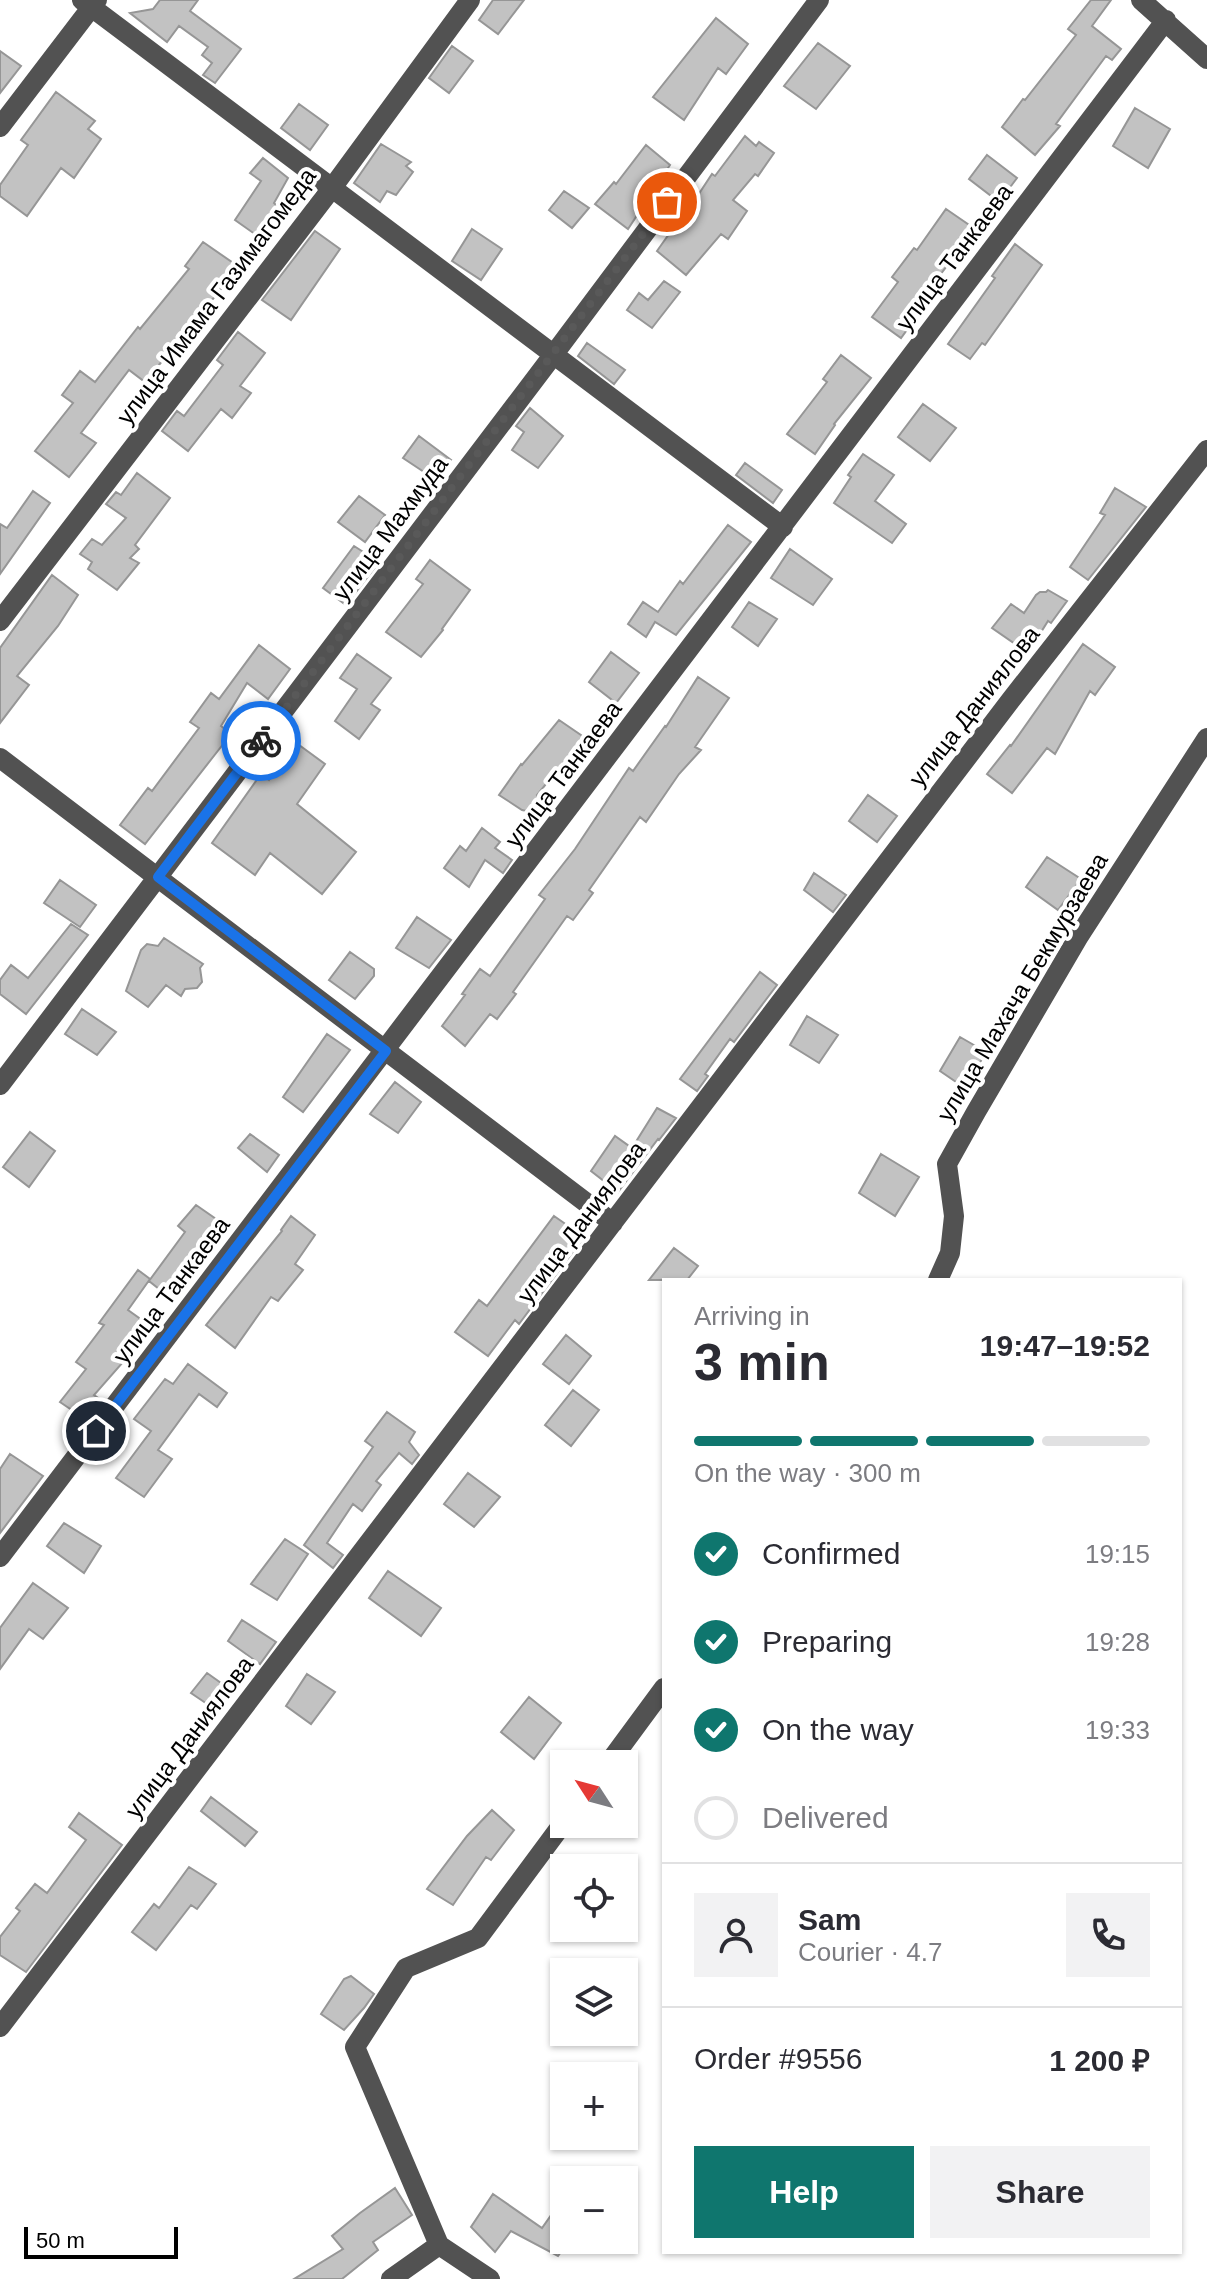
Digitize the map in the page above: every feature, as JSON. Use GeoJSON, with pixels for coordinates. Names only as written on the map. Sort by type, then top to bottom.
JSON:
{"type":"FeatureCollection","features":[{"type":"Feature","properties":{"kind":"street","name":"улица Имама Газимагомеда"},"geometry":{"type":"LineString","coordinates":[[0,621],[332,188],[470,0]]}},
{"type":"Feature","properties":{"kind":"street","name":"улица Махмуда"},"geometry":{"type":"LineString","coordinates":[[0,1085],[819,0]]}},
{"type":"Feature","properties":{"kind":"street"},"geometry":{"type":"LineString","coordinates":[[1141,0],[1207,59]]}},
{"type":"Feature","properties":{"kind":"street"},"geometry":{"type":"LineString","coordinates":[[0,127],[90,2],[783,527]]}},
{"type":"Feature","properties":{"kind":"street","name":"улица Танкаева"},"geometry":{"type":"LineString","coordinates":[[0,1557],[1166,20]]}},
{"type":"Feature","properties":{"kind":"street","name":"улица Даниялова"},"geometry":{"type":"LineString","coordinates":[[0,2027],[1010,701],[1207,450]]}},
{"type":"Feature","properties":{"kind":"street","name":"улица Махача Бекмурзаева"},"geometry":{"type":"LineString","coordinates":[[939,1278],[950,1253],[954,1216],[947,1164],[1079,936],[1207,738]]}},
{"type":"Feature","properties":{"kind":"street"},"geometry":{"type":"LineString","coordinates":[[0,758],[613,1223]]}},
{"type":"Feature","properties":{"kind":"street"},"geometry":{"type":"LineString","coordinates":[[618,1750],[662,1691]]}},
{"type":"Feature","properties":{"kind":"street"},"geometry":{"type":"LineString","coordinates":[[490,2279],[439,2245],[355,2047],[406,1968],[478,1938],[552,1838]]}},
{"type":"Feature","properties":{"kind":"street"},"geometry":{"type":"LineString","coordinates":[[391,2279],[439,2245]]}},
{"type":"Feature","properties":{"kind":"building"},"geometry":{"type":"Polygon","coordinates":[[[160,0],[198,0],[190,11],[241,49],[215,83],[203,75],[212,63],[202,55],[208,47],[179,26],[167,42],[130,13],[153,9],[160,0]]]}},
{"type":"Feature","properties":{"kind":"building"},"geometry":{"type":"Polygon","coordinates":[[[493,0],[524,0],[498,34],[479,20],[493,0]]]}},
{"type":"Feature","properties":{"kind":"building"},"geometry":{"type":"Polygon","coordinates":[[[1091,0],[1111,0],[1092,26],[1121,49],[1112,60],[1106,56],[1056,124],[1060,126],[1035,155],[1002,127],[1076,35],[1068,29],[1091,0]]]}},
{"type":"Feature","properties":{"kind":"building"},"geometry":{"type":"Polygon","coordinates":[[[716,18],[748,44],[726,74],[718,68],[684,120],[653,97],[716,18]]]}},
{"type":"Feature","properties":{"kind":"building"},"geometry":{"type":"Polygon","coordinates":[[[818,43],[850,66],[816,109],[784,86],[818,43]]]}},
{"type":"Feature","properties":{"kind":"building"},"geometry":{"type":"Polygon","coordinates":[[[452,46],[473,61],[449,93],[429,78],[452,46]]]}},
{"type":"Feature","properties":{"kind":"building"},"geometry":{"type":"Polygon","coordinates":[[[0,51],[21,66],[0,93],[0,51]]]}},
{"type":"Feature","properties":{"kind":"building"},"geometry":{"type":"Polygon","coordinates":[[[56,92],[95,121],[88,129],[101,139],[74,178],[61,168],[27,216],[0,196],[0,185],[28,145],[21,140],[56,92]]]}},
{"type":"Feature","properties":{"kind":"building"},"geometry":{"type":"Polygon","coordinates":[[[299,104],[328,125],[310,150],[281,128],[299,104]]]}},
{"type":"Feature","properties":{"kind":"building"},"geometry":{"type":"Polygon","coordinates":[[[1135,108],[1170,129],[1148,168],[1113,146],[1135,108]]]}},
{"type":"Feature","properties":{"kind":"building"},"geometry":{"type":"Polygon","coordinates":[[[745,136],[756,146],[759,142],[774,153],[758,176],[755,174],[733,200],[747,211],[728,239],[721,234],[686,275],[657,251],[712,174],[715,176],[745,136]]]}},
{"type":"Feature","properties":{"kind":"building"},"geometry":{"type":"Polygon","coordinates":[[[381,144],[411,162],[406,166],[413,172],[396,195],[387,191],[380,202],[354,183],[381,144]]]}},
{"type":"Feature","properties":{"kind":"building"},"geometry":{"type":"Polygon","coordinates":[[[646,145],[670,165],[628,229],[595,204],[614,182],[616,184],[646,145]]]}},
{"type":"Feature","properties":{"kind":"building"},"geometry":{"type":"Polygon","coordinates":[[[987,155],[1017,178],[999,202],[969,179],[987,155]]]}},
{"type":"Feature","properties":{"kind":"building"},"geometry":{"type":"Polygon","coordinates":[[[263,158],[288,178],[274,203],[281,210],[259,237],[235,220],[261,181],[250,173],[263,158]]]}},
{"type":"Feature","properties":{"kind":"building"},"geometry":{"type":"Polygon","coordinates":[[[564,191],[589,208],[572,228],[549,210],[564,191]]]}},
{"type":"Feature","properties":{"kind":"building"},"geometry":{"type":"Polygon","coordinates":[[[946,209],[975,229],[918,304],[923,308],[901,338],[872,317],[898,282],[892,277],[914,248],[917,250],[946,209]]]}},
{"type":"Feature","properties":{"kind":"building"},"geometry":{"type":"Polygon","coordinates":[[[472,229],[502,249],[481,280],[452,261],[472,229]]]}},
{"type":"Feature","properties":{"kind":"building"},"geometry":{"type":"Polygon","coordinates":[[[315,231],[340,249],[291,320],[262,300],[315,231]]]}},
{"type":"Feature","properties":{"kind":"building"},"geometry":{"type":"Polygon","coordinates":[[[203,242],[239,267],[145,382],[129,370],[81,433],[96,443],[69,477],[35,451],[73,403],[62,395],[80,371],[95,382],[189,269],[185,266],[203,242]]]}},
{"type":"Feature","properties":{"kind":"building"},"geometry":{"type":"Polygon","coordinates":[[[1015,244],[1042,265],[985,345],[982,343],[970,359],[948,344],[1015,244]]]}},
{"type":"Feature","properties":{"kind":"building"},"geometry":{"type":"Polygon","coordinates":[[[664,281],[680,292],[652,328],[627,310],[639,293],[648,300],[664,281]]]}},
{"type":"Feature","properties":{"kind":"building"},"geometry":{"type":"Polygon","coordinates":[[[238,332],[265,353],[240,386],[251,393],[232,418],[221,409],[188,451],[162,431],[177,411],[184,416],[223,365],[217,360],[238,332]]]}},
{"type":"Feature","properties":{"kind":"building"},"geometry":{"type":"Polygon","coordinates":[[[587,343],[625,370],[614,384],[578,356],[587,343]]]}},
{"type":"Feature","properties":{"kind":"building"},"geometry":{"type":"Polygon","coordinates":[[[841,355],[871,378],[834,424],[815,454],[787,434],[827,382],[823,379],[841,355]]]}},
{"type":"Feature","properties":{"kind":"building"},"geometry":{"type":"Polygon","coordinates":[[[923,404],[956,428],[930,461],[898,437],[923,404]]]}},
{"type":"Feature","properties":{"kind":"building"},"geometry":{"type":"Polygon","coordinates":[[[530,408],[563,436],[538,468],[512,450],[524,432],[516,426],[530,408]]]}},
{"type":"Feature","properties":{"kind":"building"},"geometry":{"type":"Polygon","coordinates":[[[419,436],[451,460],[436,480],[403,458],[419,436]]]}},
{"type":"Feature","properties":{"kind":"building"},"geometry":{"type":"Polygon","coordinates":[[[863,454],[894,475],[875,501],[906,524],[892,543],[834,503],[863,454]]]}},
{"type":"Feature","properties":{"kind":"building"},"geometry":{"type":"Polygon","coordinates":[[[745,463],[782,490],[773,503],[736,475],[745,463]]]}},
{"type":"Feature","properties":{"kind":"building"},"geometry":{"type":"Polygon","coordinates":[[[137,473],[170,498],[135,545],[139,549],[130,558],[139,563],[117,590],[88,569],[92,562],[80,554],[92,539],[102,545],[126,518],[106,504],[116,492],[121,495],[137,473]]]}},
{"type":"Feature","properties":{"kind":"building"},"geometry":{"type":"Polygon","coordinates":[[[1115,488],[1146,507],[1088,580],[1070,567],[1105,515],[1100,513],[1115,488]]]}},
{"type":"Feature","properties":{"kind":"building"},"geometry":{"type":"Polygon","coordinates":[[[33,491],[50,503],[0,574],[0,524],[7,528],[33,491]]]}},
{"type":"Feature","properties":{"kind":"building"},"geometry":{"type":"Polygon","coordinates":[[[359,496],[385,515],[365,542],[338,522],[359,496]]]}},
{"type":"Feature","properties":{"kind":"building"},"geometry":{"type":"Polygon","coordinates":[[[728,525],[751,542],[676,635],[655,622],[646,637],[628,624],[643,602],[658,612],[728,525]]]}},
{"type":"Feature","properties":{"kind":"building"},"geometry":{"type":"Polygon","coordinates":[[[354,546],[379,562],[346,605],[323,588],[354,546]]]}},
{"type":"Feature","properties":{"kind":"building"},"geometry":{"type":"Polygon","coordinates":[[[790,549],[832,579],[813,605],[771,578],[790,549]]]}},
{"type":"Feature","properties":{"kind":"building"},"geometry":{"type":"Polygon","coordinates":[[[430,560],[470,590],[421,657],[386,632],[423,584],[416,579],[430,560]]]}},
{"type":"Feature","properties":{"kind":"building"},"geometry":{"type":"Polygon","coordinates":[[[52,575],[78,595],[58,626],[17,676],[29,685],[0,723],[0,648],[52,575]]]}},
{"type":"Feature","properties":{"kind":"building"},"geometry":{"type":"Polygon","coordinates":[[[1048,590],[1067,601],[1051,623],[1048,621],[1028,653],[992,628],[1011,604],[1024,613],[1036,595],[1048,590]]]}},
{"type":"Feature","properties":{"kind":"building"},"geometry":{"type":"Polygon","coordinates":[[[749,602],[777,619],[758,646],[732,627],[749,602]]]}},
{"type":"Feature","properties":{"kind":"building"},"geometry":{"type":"Polygon","coordinates":[[[1083,644],[1115,667],[1095,695],[1090,691],[1055,754],[1047,748],[1012,793],[987,774],[1011,746],[1083,644]]]}},
{"type":"Feature","properties":{"kind":"building"},"geometry":{"type":"Polygon","coordinates":[[[259,645],[290,669],[268,699],[247,683],[221,726],[231,734],[145,844],[120,825],[148,788],[152,791],[199,728],[190,722],[211,693],[219,699],[259,645]]]}},
{"type":"Feature","properties":{"kind":"building"},"geometry":{"type":"Polygon","coordinates":[[[611,652],[639,673],[616,703],[589,682],[611,652]]]}},
{"type":"Feature","properties":{"kind":"building"},"geometry":{"type":"Polygon","coordinates":[[[357,654],[391,678],[371,704],[380,710],[359,739],[335,721],[357,689],[340,678],[357,654]]]}},
{"type":"Feature","properties":{"kind":"building"},"geometry":{"type":"Polygon","coordinates":[[[698,677],[729,698],[695,747],[701,750],[679,774],[646,822],[640,817],[589,890],[593,893],[573,920],[567,916],[497,1019],[490,1014],[465,1046],[442,1026],[465,995],[462,994],[480,969],[490,976],[545,899],[539,895],[575,849],[629,768],[633,771],[666,727],[698,677]]]}},
{"type":"Feature","properties":{"kind":"building"},"geometry":{"type":"Polygon","coordinates":[[[559,720],[594,744],[573,770],[563,763],[537,795],[540,799],[531,812],[522,810],[499,795],[559,720]]]}},
{"type":"Feature","properties":{"kind":"building"},"geometry":{"type":"Polygon","coordinates":[[[295,742],[325,764],[297,804],[356,852],[322,894],[270,853],[255,875],[212,843],[261,774],[269,780],[295,742]]]}},
{"type":"Feature","properties":{"kind":"building"},"geometry":{"type":"Polygon","coordinates":[[[868,795],[897,816],[877,842],[849,821],[868,795]]]}},
{"type":"Feature","properties":{"kind":"building"},"geometry":{"type":"Polygon","coordinates":[[[482,828],[500,842],[495,848],[512,860],[503,873],[485,860],[469,887],[444,868],[460,846],[466,851],[482,828]]]}},
{"type":"Feature","properties":{"kind":"building"},"geometry":{"type":"Polygon","coordinates":[[[1047,857],[1081,879],[1058,910],[1026,887],[1047,857]]]}},
{"type":"Feature","properties":{"kind":"building"},"geometry":{"type":"Polygon","coordinates":[[[814,873],[846,895],[833,912],[804,890],[814,873]]]}},
{"type":"Feature","properties":{"kind":"building"},"geometry":{"type":"Polygon","coordinates":[[[60,880],[96,905],[80,927],[44,903],[60,880]]]}},
{"type":"Feature","properties":{"kind":"building"},"geometry":{"type":"Polygon","coordinates":[[[417,917],[451,940],[429,968],[396,948],[417,917]]]}},
{"type":"Feature","properties":{"kind":"building"},"geometry":{"type":"Polygon","coordinates":[[[71,924],[88,935],[26,1014],[0,994],[0,980],[11,965],[28,978],[71,924]]]}},
{"type":"Feature","properties":{"kind":"building"},"geometry":{"type":"Polygon","coordinates":[[[164,938],[203,964],[200,968],[202,982],[197,988],[185,989],[181,996],[166,985],[148,1007],[126,991],[141,950],[147,944],[158,946],[164,938]]]}},
{"type":"Feature","properties":{"kind":"building"},"geometry":{"type":"Polygon","coordinates":[[[350,952],[374,969],[374,976],[355,999],[329,980],[350,952]]]}},
{"type":"Feature","properties":{"kind":"building"},"geometry":{"type":"Polygon","coordinates":[[[760,972],[777,985],[734,1042],[730,1039],[697,1091],[680,1079],[760,972]]]}},
{"type":"Feature","properties":{"kind":"building"},"geometry":{"type":"Polygon","coordinates":[[[82,1009],[116,1032],[97,1055],[65,1034],[82,1009]]]}},
{"type":"Feature","properties":{"kind":"building"},"geometry":{"type":"Polygon","coordinates":[[[807,1016],[838,1035],[819,1063],[790,1045],[807,1016]]]}},
{"type":"Feature","properties":{"kind":"building"},"geometry":{"type":"Polygon","coordinates":[[[327,1034],[350,1050],[303,1112],[283,1097],[327,1034]]]}},
{"type":"Feature","properties":{"kind":"building"},"geometry":{"type":"Polygon","coordinates":[[[960,1037],[986,1052],[965,1088],[940,1071],[960,1037]]]}},
{"type":"Feature","properties":{"kind":"building"},"geometry":{"type":"Polygon","coordinates":[[[395,1082],[421,1102],[398,1133],[370,1114],[395,1082]]]}},
{"type":"Feature","properties":{"kind":"building"},"geometry":{"type":"Polygon","coordinates":[[[657,1108],[676,1118],[618,1192],[591,1171],[615,1136],[632,1148],[657,1108]]]}},
{"type":"Feature","properties":{"kind":"building"},"geometry":{"type":"Polygon","coordinates":[[[30,1132],[55,1151],[29,1187],[3,1167],[30,1132]]]}},
{"type":"Feature","properties":{"kind":"building"},"geometry":{"type":"Polygon","coordinates":[[[250,1134],[279,1155],[267,1172],[238,1148],[250,1134]]]}},
{"type":"Feature","properties":{"kind":"building"},"geometry":{"type":"Polygon","coordinates":[[[881,1154],[919,1177],[895,1216],[859,1193],[881,1154]]]}},
{"type":"Feature","properties":{"kind":"building"},"geometry":{"type":"Polygon","coordinates":[[[196,1205],[229,1228],[173,1300],[149,1281],[185,1232],[178,1226],[196,1205]]]}},
{"type":"Feature","properties":{"kind":"building"},"geometry":{"type":"Polygon","coordinates":[[[291,1216],[315,1235],[295,1264],[303,1270],[278,1301],[271,1297],[235,1348],[206,1325],[291,1216]]]}},
{"type":"Feature","properties":{"kind":"building"},"geometry":{"type":"Polygon","coordinates":[[[554,1216],[584,1237],[519,1324],[515,1320],[488,1356],[455,1332],[479,1300],[487,1306],[554,1216]]]}},
{"type":"Feature","properties":{"kind":"building"},"geometry":{"type":"Polygon","coordinates":[[[674,1248],[698,1266],[689,1278],[649,1280],[674,1248]]]}},
{"type":"Feature","properties":{"kind":"building"},"geometry":{"type":"Polygon","coordinates":[[[138,1270],[150,1279],[128,1310],[153,1328],[94,1395],[101,1400],[85,1419],[60,1402],[86,1369],[76,1362],[104,1325],[99,1323],[138,1270]]]}},
{"type":"Feature","properties":{"kind":"building"},"geometry":{"type":"Polygon","coordinates":[[[566,1335],[591,1356],[569,1384],[543,1364],[566,1335]]]}},
{"type":"Feature","properties":{"kind":"building"},"geometry":{"type":"Polygon","coordinates":[[[188,1364],[227,1393],[217,1407],[199,1394],[158,1450],[172,1459],[144,1497],[116,1478],[151,1431],[134,1419],[165,1379],[173,1384],[188,1364]]]}},
{"type":"Feature","properties":{"kind":"building"},"geometry":{"type":"Polygon","coordinates":[[[573,1390],[599,1410],[571,1446],[545,1425],[573,1390]]]}},
{"type":"Feature","properties":{"kind":"building"},"geometry":{"type":"Polygon","coordinates":[[[387,1412],[415,1432],[409,1442],[419,1455],[412,1464],[399,1453],[376,1481],[381,1485],[362,1511],[353,1504],[327,1543],[343,1555],[333,1568],[304,1545],[373,1447],[365,1441],[387,1412]]]}},
{"type":"Feature","properties":{"kind":"building"},"geometry":{"type":"Polygon","coordinates":[[[10,1454],[43,1476],[0,1533],[0,1469],[10,1454]]]}},
{"type":"Feature","properties":{"kind":"building"},"geometry":{"type":"Polygon","coordinates":[[[468,1473],[500,1497],[474,1527],[444,1504],[468,1473]]]}},
{"type":"Feature","properties":{"kind":"building"},"geometry":{"type":"Polygon","coordinates":[[[64,1523],[101,1546],[84,1573],[47,1546],[64,1523]]]}},
{"type":"Feature","properties":{"kind":"building"},"geometry":{"type":"Polygon","coordinates":[[[285,1539],[308,1554],[277,1600],[251,1584],[285,1539]]]}},
{"type":"Feature","properties":{"kind":"building"},"geometry":{"type":"Polygon","coordinates":[[[388,1571],[441,1608],[421,1636],[369,1598],[388,1571]]]}},
{"type":"Feature","properties":{"kind":"building"},"geometry":{"type":"Polygon","coordinates":[[[33,1583],[68,1608],[43,1639],[29,1629],[0,1669],[0,1628],[33,1583]]]}},
{"type":"Feature","properties":{"kind":"building"},"geometry":{"type":"Polygon","coordinates":[[[242,1620],[276,1642],[260,1664],[228,1641],[242,1620]]]}},
{"type":"Feature","properties":{"kind":"building"},"geometry":{"type":"Polygon","coordinates":[[[207,1673],[228,1688],[213,1708],[191,1693],[207,1673]]]}},
{"type":"Feature","properties":{"kind":"building"},"geometry":{"type":"Polygon","coordinates":[[[307,1674],[335,1692],[311,1724],[286,1706],[307,1674]]]}},
{"type":"Feature","properties":{"kind":"building"},"geometry":{"type":"Polygon","coordinates":[[[529,1697],[561,1723],[534,1759],[501,1732],[529,1697]]]}},
{"type":"Feature","properties":{"kind":"building"},"geometry":{"type":"Polygon","coordinates":[[[211,1797],[257,1832],[245,1846],[201,1811],[211,1797]]]}},
{"type":"Feature","properties":{"kind":"building"},"geometry":{"type":"Polygon","coordinates":[[[492,1810],[514,1830],[491,1860],[486,1857],[453,1905],[427,1889],[467,1836],[492,1810]]]}},
{"type":"Feature","properties":{"kind":"building"},"geometry":{"type":"Polygon","coordinates":[[[79,1813],[122,1845],[26,1972],[0,1955],[0,1937],[20,1911],[16,1908],[35,1884],[47,1893],[86,1840],[69,1827],[79,1813]]]}},
{"type":"Feature","properties":{"kind":"building"},"geometry":{"type":"Polygon","coordinates":[[[189,1867],[216,1884],[197,1909],[191,1905],[156,1950],[132,1932],[154,1904],[159,1908],[189,1867]]]}},
{"type":"Feature","properties":{"kind":"building"},"geometry":{"type":"Polygon","coordinates":[[[351,1976],[374,1994],[344,2030],[321,2014],[344,1979],[351,1976]]]}},
{"type":"Feature","properties":{"kind":"building"},"geometry":{"type":"Polygon","coordinates":[[[395,2188],[412,2215],[373,2242],[378,2250],[342,2279],[294,2279],[343,2249],[332,2236],[395,2188]]]}},
{"type":"Feature","properties":{"kind":"building"},"geometry":{"type":"Polygon","coordinates":[[[493,2194],[542,2228],[550,2217],[550,2252],[511,2231],[495,2252],[471,2227],[493,2194]]]}},
{"type":"Feature","properties":{"kind":"way so far"},"geometry":{"type":"LineString","coordinates":[[261,741],[667,202]]}},
{"type":"Feature","properties":{"kind":"route"},"geometry":{"type":"LineString","coordinates":[[96,1431],[386,1051],[158,877],[261,741]]}}]}
